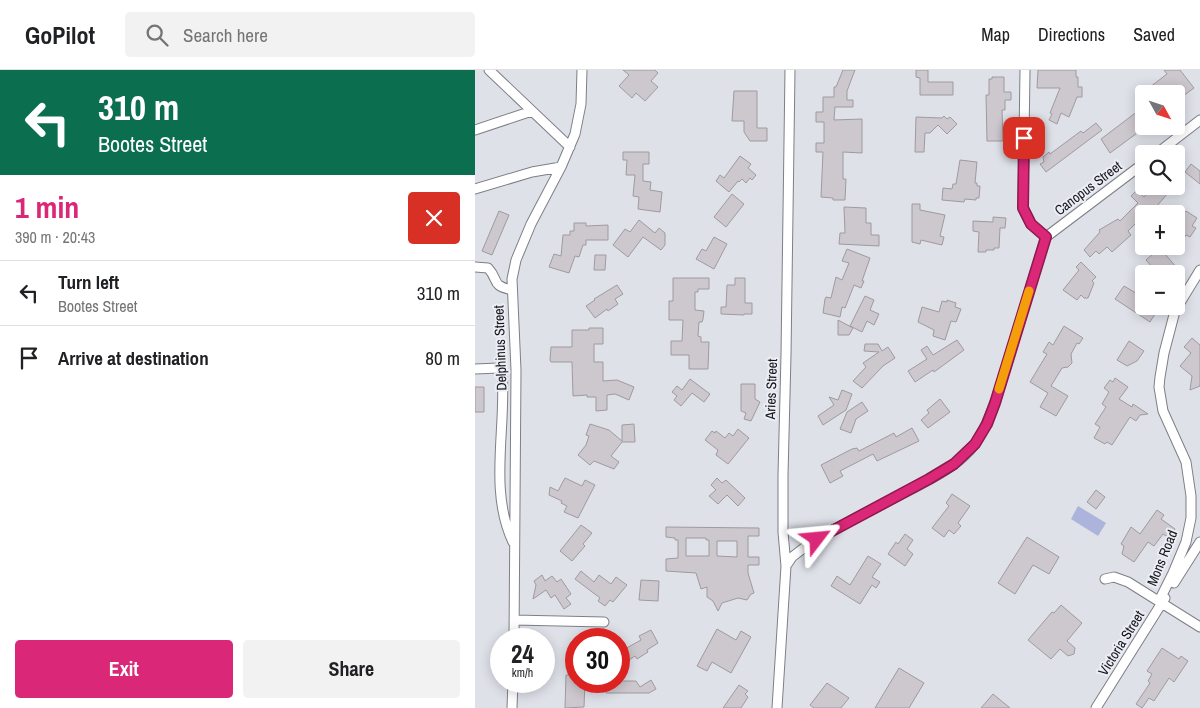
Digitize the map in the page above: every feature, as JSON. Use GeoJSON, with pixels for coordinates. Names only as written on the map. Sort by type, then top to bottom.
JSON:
{"type":"FeatureCollection","features":[{"type":"Feature","properties":{"kind":"street"},"geometry":{"type":"LineString","coordinates":[[489,70],[570,147]]}},
{"type":"Feature","properties":{"kind":"street","name":"Delphinus Street"},"geometry":{"type":"LineString","coordinates":[[514,628],[516,370],[512,290],[515,267],[521,248],[570,147],[579,118],[582,70]]}},
{"type":"Feature","properties":{"kind":"street","name":"Aries Street"},"geometry":{"type":"LineString","coordinates":[[777,708],[785,566],[783,475],[790,70]]}},
{"type":"Feature","properties":{"kind":"street"},"geometry":{"type":"LineString","coordinates":[[785,566],[799,552],[817,539],[954,464],[975,444],[987,424],[1046,237],[1031,224],[1023,208],[1025,70]]}},
{"type":"Feature","properties":{"kind":"street"},"geometry":{"type":"LineString","coordinates":[[475,130],[532,111]]}},
{"type":"Feature","properties":{"kind":"street"},"geometry":{"type":"LineString","coordinates":[[1168,145],[1200,120]]}},
{"type":"Feature","properties":{"kind":"street"},"geometry":{"type":"LineString","coordinates":[[475,189],[533,172],[561,167]]}},
{"type":"Feature","properties":{"kind":"street","name":"Canopus Street"},"geometry":{"type":"LineString","coordinates":[[1046,237],[1135,170]]}},
{"type":"Feature","properties":{"kind":"street"},"geometry":{"type":"LineString","coordinates":[[475,267],[488,268],[496,284],[512,290]]}},
{"type":"Feature","properties":{"kind":"street","name":"Mons Road"},"geometry":{"type":"LineString","coordinates":[[1161,602],[1186,542],[1191,518],[1191,496],[1186,462],[1163,411],[1159,387],[1160,376],[1175,312],[1200,270]]}},
{"type":"Feature","properties":{"kind":"street"},"geometry":{"type":"LineString","coordinates":[[475,368],[499,368],[502,370],[501,493],[504,520],[515,546]]}},
{"type":"Feature","properties":{"kind":"street","name":"Victoria Street"},"geometry":{"type":"LineString","coordinates":[[1096,708],[1200,542]]}},
{"type":"Feature","properties":{"kind":"street"},"geometry":{"type":"LineString","coordinates":[[1105,579],[1114,576],[1122,579],[1200,627]]}},
{"type":"Feature","properties":{"kind":"street"},"geometry":{"type":"LineString","coordinates":[[514,620],[604,622]]}},
{"type":"Feature","properties":{"kind":"street"},"geometry":{"type":"LineString","coordinates":[[513,693],[513,708]]}},
{"type":"Feature","properties":{"kind":"shaded area"},"geometry":{"type":"Polygon","coordinates":[[[1078,506],[1106,523],[1098,536],[1071,519],[1078,506]]]}},
{"type":"Feature","properties":{"kind":"building"},"geometry":{"type":"Polygon","coordinates":[[[623,70],[655,70],[658,73],[651,81],[658,87],[645,101],[636,93],[632,98],[619,86],[629,75],[623,70]]]}},
{"type":"Feature","properties":{"kind":"building"},"geometry":{"type":"Polygon","coordinates":[[[843,70],[855,70],[847,91],[847,100],[853,100],[853,107],[835,107],[834,120],[862,119],[862,153],[843,152],[843,179],[846,179],[845,200],[833,200],[833,198],[821,197],[823,152],[816,152],[816,143],[824,143],[824,122],[816,122],[816,112],[823,112],[823,97],[834,97],[834,87],[836,87],[843,70]]]}},
{"type":"Feature","properties":{"kind":"building"},"geometry":{"type":"Polygon","coordinates":[[[916,70],[928,70],[928,82],[953,82],[953,95],[920,95],[920,78],[916,77],[916,70]]]}},
{"type":"Feature","properties":{"kind":"building"},"geometry":{"type":"Polygon","coordinates":[[[1038,70],[1076,70],[1078,87],[1082,87],[1082,97],[1077,97],[1069,117],[1061,113],[1057,124],[1049,120],[1060,88],[1037,88],[1038,70]]]}},
{"type":"Feature","properties":{"kind":"building"},"geometry":{"type":"Polygon","coordinates":[[[1164,70],[1180,70],[1194,88],[1185,95],[1185,85],[1153,85],[1167,74],[1164,70]]]}},
{"type":"Feature","properties":{"kind":"building"},"geometry":{"type":"Polygon","coordinates":[[[992,77],[1004,77],[1004,92],[1011,92],[1011,100],[1005,100],[1005,110],[1002,110],[1003,141],[987,141],[986,95],[989,95],[989,79],[992,79],[992,77]]]}},
{"type":"Feature","properties":{"kind":"building"},"geometry":{"type":"Polygon","coordinates":[[[734,91],[757,91],[757,128],[767,128],[767,141],[750,141],[744,132],[744,121],[732,121],[734,91]]]}},
{"type":"Feature","properties":{"kind":"building"},"geometry":{"type":"Polygon","coordinates":[[[1135,113],[1135,135],[1110,153],[1101,139],[1135,113]]]}},
{"type":"Feature","properties":{"kind":"building"},"geometry":{"type":"Polygon","coordinates":[[[944,116],[947,119],[950,117],[957,124],[947,134],[938,125],[930,133],[925,133],[924,152],[915,152],[916,117],[942,118],[944,116]]]}},
{"type":"Feature","properties":{"kind":"building"},"geometry":{"type":"Polygon","coordinates":[[[1096,123],[1102,130],[1046,172],[1040,164],[1044,162],[1043,157],[1096,123]]]}},
{"type":"Feature","properties":{"kind":"building"},"geometry":{"type":"Polygon","coordinates":[[[623,152],[649,152],[649,164],[643,164],[643,181],[651,182],[650,190],[662,192],[660,212],[638,209],[639,197],[633,196],[635,175],[626,175],[627,160],[623,160],[623,152]]]}},
{"type":"Feature","properties":{"kind":"building"},"geometry":{"type":"Polygon","coordinates":[[[740,156],[751,164],[748,168],[756,175],[746,183],[742,179],[738,181],[729,192],[716,181],[720,175],[724,178],[740,156]]]}},
{"type":"Feature","properties":{"kind":"building"},"geometry":{"type":"Polygon","coordinates":[[[960,160],[977,162],[975,183],[977,183],[977,186],[980,186],[979,198],[976,198],[976,200],[965,199],[964,202],[942,200],[943,188],[952,189],[953,184],[956,184],[960,160]]]}},
{"type":"Feature","properties":{"kind":"building"},"geometry":{"type":"Polygon","coordinates":[[[1191,164],[1200,171],[1200,184],[1185,172],[1191,164]]]}},
{"type":"Feature","properties":{"kind":"building"},"geometry":{"type":"Polygon","coordinates":[[[1135,192],[1135,195],[1142,195],[1144,197],[1146,195],[1166,195],[1158,205],[1136,205],[1138,203],[1131,196],[1135,192]]]}},
{"type":"Feature","properties":{"kind":"building"},"geometry":{"type":"Polygon","coordinates":[[[732,194],[744,204],[726,227],[714,217],[732,194]]]}},
{"type":"Feature","properties":{"kind":"building"},"geometry":{"type":"Polygon","coordinates":[[[912,204],[920,204],[920,210],[945,215],[940,236],[944,237],[942,245],[921,240],[920,244],[912,242],[912,204]]]}},
{"type":"Feature","properties":{"kind":"building"},"geometry":{"type":"Polygon","coordinates":[[[1135,206],[1135,224],[1128,231],[1131,235],[1112,252],[1107,247],[1099,254],[1096,251],[1090,257],[1084,250],[1100,232],[1099,230],[1118,219],[1120,221],[1135,206]]]}},
{"type":"Feature","properties":{"kind":"building"},"geometry":{"type":"Polygon","coordinates":[[[844,207],[866,208],[866,223],[871,223],[871,235],[879,235],[879,246],[839,244],[840,233],[845,233],[844,207]]]}},
{"type":"Feature","properties":{"kind":"building"},"geometry":{"type":"Polygon","coordinates":[[[499,211],[509,215],[492,255],[482,251],[499,211]]]}},
{"type":"Feature","properties":{"kind":"building"},"geometry":{"type":"Polygon","coordinates":[[[1186,211],[1197,218],[1192,226],[1196,228],[1190,237],[1186,235],[1185,237],[1186,211]]]}},
{"type":"Feature","properties":{"kind":"building"},"geometry":{"type":"Polygon","coordinates":[[[993,217],[1006,218],[1005,228],[1000,228],[999,248],[978,252],[979,232],[973,231],[973,221],[993,222],[993,217]]]}},
{"type":"Feature","properties":{"kind":"building"},"geometry":{"type":"Polygon","coordinates":[[[639,220],[655,233],[659,228],[665,233],[665,245],[661,250],[643,237],[628,257],[613,245],[625,229],[630,232],[639,220]]]}},
{"type":"Feature","properties":{"kind":"building"},"geometry":{"type":"Polygon","coordinates":[[[574,223],[586,223],[586,226],[608,225],[608,240],[586,240],[586,245],[583,245],[579,257],[575,256],[569,273],[549,267],[554,254],[561,256],[563,235],[570,235],[570,231],[574,231],[574,223]]]}},
{"type":"Feature","properties":{"kind":"building"},"geometry":{"type":"Polygon","coordinates":[[[714,237],[727,244],[714,269],[696,259],[702,249],[706,251],[714,237]]]}},
{"type":"Feature","properties":{"kind":"building"},"geometry":{"type":"Polygon","coordinates":[[[847,249],[870,258],[861,288],[854,285],[845,308],[842,307],[840,317],[823,313],[825,299],[826,297],[831,298],[836,277],[842,280],[849,263],[842,261],[847,249]]]}},
{"type":"Feature","properties":{"kind":"building"},"geometry":{"type":"Polygon","coordinates":[[[595,255],[606,255],[605,270],[594,270],[595,255]]]}},
{"type":"Feature","properties":{"kind":"building"},"geometry":{"type":"Polygon","coordinates":[[[1152,255],[1166,255],[1174,265],[1150,265],[1146,260],[1152,255]]]}},
{"type":"Feature","properties":{"kind":"building"},"geometry":{"type":"Polygon","coordinates":[[[1081,262],[1096,277],[1092,281],[1094,283],[1088,298],[1084,298],[1081,295],[1077,300],[1063,290],[1079,270],[1076,267],[1081,262]]]}},
{"type":"Feature","properties":{"kind":"building"},"geometry":{"type":"Polygon","coordinates":[[[673,278],[709,278],[709,289],[698,289],[698,292],[695,292],[695,310],[704,311],[702,322],[699,322],[698,336],[701,337],[701,342],[709,342],[708,369],[689,369],[689,355],[671,355],[671,341],[682,341],[683,320],[669,320],[669,301],[673,301],[673,278]]]}},
{"type":"Feature","properties":{"kind":"building"},"geometry":{"type":"Polygon","coordinates":[[[735,278],[745,278],[745,303],[752,303],[752,314],[721,314],[721,307],[726,307],[727,285],[735,285],[735,278]]]}},
{"type":"Feature","properties":{"kind":"building"},"geometry":{"type":"Polygon","coordinates":[[[617,285],[623,294],[615,299],[618,304],[595,318],[586,306],[617,285]]]}},
{"type":"Feature","properties":{"kind":"building"},"geometry":{"type":"Polygon","coordinates":[[[1124,286],[1135,293],[1135,312],[1115,299],[1124,286]]]}},
{"type":"Feature","properties":{"kind":"building"},"geometry":{"type":"Polygon","coordinates":[[[865,296],[874,300],[870,310],[879,314],[874,325],[867,321],[862,332],[850,326],[865,296]]]}},
{"type":"Feature","properties":{"kind":"building"},"geometry":{"type":"Polygon","coordinates":[[[947,300],[956,303],[955,307],[961,309],[956,322],[951,321],[945,340],[933,336],[934,330],[918,322],[922,307],[939,312],[942,301],[947,302],[947,300]]]}},
{"type":"Feature","properties":{"kind":"building"},"geometry":{"type":"Polygon","coordinates":[[[1139,315],[1154,315],[1150,322],[1139,315]]]}},
{"type":"Feature","properties":{"kind":"building"},"geometry":{"type":"Polygon","coordinates":[[[838,320],[853,328],[849,335],[838,335],[838,320]]]}},
{"type":"Feature","properties":{"kind":"building"},"geometry":{"type":"Polygon","coordinates":[[[1064,326],[1083,338],[1079,344],[1077,343],[1071,354],[1072,363],[1068,367],[1062,368],[1051,386],[1068,396],[1056,416],[1040,407],[1048,393],[1030,382],[1047,354],[1043,352],[1049,342],[1053,345],[1064,326]]]}},
{"type":"Feature","properties":{"kind":"building"},"geometry":{"type":"Polygon","coordinates":[[[589,328],[603,328],[603,344],[594,344],[594,362],[603,362],[603,381],[617,380],[634,387],[629,400],[615,394],[607,395],[607,410],[596,411],[596,397],[587,397],[587,395],[573,396],[572,362],[551,362],[550,360],[551,347],[572,347],[572,330],[589,330],[589,328]]]}},
{"type":"Feature","properties":{"kind":"building"},"geometry":{"type":"Polygon","coordinates":[[[1192,338],[1200,345],[1200,386],[1190,390],[1192,376],[1180,366],[1191,353],[1184,347],[1192,338]]]}},
{"type":"Feature","properties":{"kind":"building"},"geometry":{"type":"Polygon","coordinates":[[[957,340],[964,350],[934,372],[933,370],[915,382],[908,371],[927,359],[921,350],[927,346],[933,355],[957,340]]]}},
{"type":"Feature","properties":{"kind":"building"},"geometry":{"type":"Polygon","coordinates":[[[1129,341],[1144,351],[1137,361],[1127,366],[1117,360],[1129,341]]]}},
{"type":"Feature","properties":{"kind":"building"},"geometry":{"type":"Polygon","coordinates":[[[865,344],[878,344],[882,351],[888,347],[895,358],[883,366],[862,388],[853,381],[866,367],[863,363],[879,352],[864,351],[865,344]]]}},
{"type":"Feature","properties":{"kind":"building"},"geometry":{"type":"Polygon","coordinates":[[[1115,378],[1128,387],[1119,399],[1132,407],[1133,404],[1148,414],[1140,415],[1136,421],[1130,417],[1112,445],[1107,442],[1105,444],[1094,438],[1100,427],[1095,424],[1106,407],[1102,404],[1109,392],[1104,388],[1110,380],[1113,382],[1115,378]]]}},
{"type":"Feature","properties":{"kind":"building"},"geometry":{"type":"Polygon","coordinates":[[[690,379],[710,394],[704,402],[692,393],[681,406],[674,400],[677,396],[672,392],[677,386],[682,390],[690,379]]]}},
{"type":"Feature","properties":{"kind":"building"},"geometry":{"type":"Polygon","coordinates":[[[741,384],[755,384],[755,399],[760,402],[751,421],[744,419],[746,413],[741,411],[741,384]]]}},
{"type":"Feature","properties":{"kind":"building"},"geometry":{"type":"Polygon","coordinates":[[[475,387],[484,387],[484,412],[475,412],[475,387]]]}},
{"type":"Feature","properties":{"kind":"building"},"geometry":{"type":"Polygon","coordinates":[[[842,390],[852,394],[846,410],[823,425],[818,416],[834,405],[829,397],[838,400],[842,390]]]}},
{"type":"Feature","properties":{"kind":"building"},"geometry":{"type":"Polygon","coordinates":[[[940,399],[950,412],[928,428],[921,420],[929,413],[927,410],[940,399]]]}},
{"type":"Feature","properties":{"kind":"building"},"geometry":{"type":"Polygon","coordinates":[[[862,402],[868,411],[856,419],[851,433],[840,429],[847,412],[862,402]]]}},
{"type":"Feature","properties":{"kind":"building"},"geometry":{"type":"Polygon","coordinates":[[[590,424],[609,430],[622,441],[622,425],[634,424],[635,442],[622,442],[611,456],[619,462],[614,469],[594,461],[590,465],[578,455],[586,445],[589,436],[586,435],[590,424]]]}},
{"type":"Feature","properties":{"kind":"building"},"geometry":{"type":"Polygon","coordinates":[[[912,428],[919,441],[877,461],[873,454],[840,471],[843,476],[830,483],[821,465],[852,449],[857,448],[859,451],[894,433],[896,437],[912,428]]]}},
{"type":"Feature","properties":{"kind":"building"},"geometry":{"type":"Polygon","coordinates":[[[738,429],[749,438],[728,464],[716,455],[718,450],[705,440],[712,431],[715,433],[716,431],[725,438],[729,433],[733,436],[738,429]]]}},
{"type":"Feature","properties":{"kind":"building"},"geometry":{"type":"Polygon","coordinates":[[[565,478],[582,486],[585,480],[595,485],[578,518],[564,512],[567,506],[561,503],[562,501],[549,495],[550,487],[558,491],[565,478]]]}},
{"type":"Feature","properties":{"kind":"building"},"geometry":{"type":"Polygon","coordinates":[[[717,478],[722,483],[726,480],[745,498],[738,506],[727,495],[718,504],[709,496],[716,490],[711,485],[717,478]]]}},
{"type":"Feature","properties":{"kind":"building"},"geometry":{"type":"Polygon","coordinates":[[[1096,490],[1105,497],[1096,509],[1087,502],[1096,490]]]}},
{"type":"Feature","properties":{"kind":"building"},"geometry":{"type":"Polygon","coordinates":[[[952,494],[970,506],[958,523],[961,526],[954,534],[949,530],[944,537],[932,528],[949,506],[946,503],[952,494]]]}},
{"type":"Feature","properties":{"kind":"building"},"geometry":{"type":"Polygon","coordinates":[[[1157,510],[1164,515],[1161,519],[1175,529],[1169,538],[1163,534],[1154,546],[1148,542],[1134,562],[1122,554],[1124,546],[1121,544],[1131,527],[1140,534],[1157,510]]]}},
{"type":"Feature","properties":{"kind":"building"},"geometry":{"type":"Polygon","coordinates":[[[581,525],[592,533],[583,544],[585,546],[572,561],[560,551],[581,525]]]}},
{"type":"Feature","properties":{"kind":"building"},"geometry":{"type":"Polygon","coordinates":[[[666,527],[759,528],[759,536],[748,536],[748,557],[759,557],[759,565],[748,565],[748,573],[754,593],[747,600],[738,598],[722,603],[718,611],[713,601],[707,597],[707,587],[701,589],[696,573],[666,571],[666,559],[678,558],[678,540],[666,537],[666,527]],[[686,538],[686,556],[709,556],[709,540],[706,540],[706,538],[686,538]],[[717,541],[717,556],[737,557],[737,541],[717,541]]]}},
{"type":"Feature","properties":{"kind":"building"},"geometry":{"type":"Polygon","coordinates":[[[905,534],[913,540],[907,549],[913,554],[905,566],[888,554],[896,542],[898,544],[905,534]]]}},
{"type":"Feature","properties":{"kind":"building"},"geometry":{"type":"Polygon","coordinates":[[[1027,537],[1059,557],[1049,574],[1033,565],[1015,594],[998,583],[1027,537]]]}},
{"type":"Feature","properties":{"kind":"building"},"geometry":{"type":"Polygon","coordinates":[[[868,556],[881,564],[872,577],[880,582],[876,588],[872,585],[860,604],[831,586],[837,576],[850,585],[868,556]]]}},
{"type":"Feature","properties":{"kind":"building"},"geometry":{"type":"Polygon","coordinates":[[[581,571],[594,582],[599,575],[611,584],[616,577],[627,585],[613,602],[610,600],[605,606],[598,601],[600,598],[575,579],[581,571]]]}},
{"type":"Feature","properties":{"kind":"building"},"geometry":{"type":"Polygon","coordinates":[[[542,575],[545,581],[552,576],[557,582],[561,579],[571,594],[566,598],[571,604],[564,609],[555,595],[551,598],[546,590],[533,599],[536,585],[534,581],[542,575]]]}},
{"type":"Feature","properties":{"kind":"building"},"geometry":{"type":"Polygon","coordinates":[[[641,580],[659,581],[658,601],[639,600],[641,580]]]}},
{"type":"Feature","properties":{"kind":"building"},"geometry":{"type":"Polygon","coordinates":[[[1061,605],[1082,623],[1067,641],[1075,648],[1074,654],[1068,656],[1060,649],[1051,659],[1028,640],[1052,612],[1054,613],[1061,605]]]}},
{"type":"Feature","properties":{"kind":"building"},"geometry":{"type":"Polygon","coordinates":[[[717,629],[736,640],[741,631],[751,637],[731,673],[712,662],[707,671],[697,666],[717,629]]]}},
{"type":"Feature","properties":{"kind":"building"},"geometry":{"type":"Polygon","coordinates":[[[651,630],[658,643],[637,659],[635,656],[630,659],[630,646],[641,640],[639,636],[651,630]]]}},
{"type":"Feature","properties":{"kind":"building"},"geometry":{"type":"Polygon","coordinates":[[[1162,648],[1179,659],[1181,656],[1188,661],[1174,682],[1169,678],[1154,701],[1149,698],[1142,708],[1136,704],[1150,683],[1148,681],[1152,674],[1147,671],[1162,648]]]}},
{"type":"Feature","properties":{"kind":"building"},"geometry":{"type":"Polygon","coordinates":[[[899,668],[924,683],[909,708],[875,708],[899,668]]]}},
{"type":"Feature","properties":{"kind":"building"},"geometry":{"type":"Polygon","coordinates":[[[651,680],[656,689],[649,693],[630,693],[630,681],[636,681],[640,687],[651,680]]]}},
{"type":"Feature","properties":{"kind":"building"},"geometry":{"type":"Polygon","coordinates":[[[827,683],[849,698],[841,708],[814,708],[810,705],[827,683]]]}},
{"type":"Feature","properties":{"kind":"building"},"geometry":{"type":"Polygon","coordinates":[[[739,685],[748,691],[745,694],[748,697],[741,708],[723,708],[739,685]]]}},
{"type":"Feature","properties":{"kind":"building"},"geometry":{"type":"Polygon","coordinates":[[[565,693],[585,693],[584,707],[565,708],[565,693]]]}},
{"type":"Feature","properties":{"kind":"building"},"geometry":{"type":"Polygon","coordinates":[[[993,694],[1010,708],[981,708],[993,694]]]}},
{"type":"Feature","properties":{"kind":"slow traffic"},"geometry":{"type":"LineString","coordinates":[[999,389],[1029,291]]}},
{"type":"Feature","properties":{"kind":"route"},"geometry":{"type":"LineString","coordinates":[[817,539],[954,464],[969,452],[987,424],[1046,237],[1031,224],[1023,208],[1024,138]]}}]}
